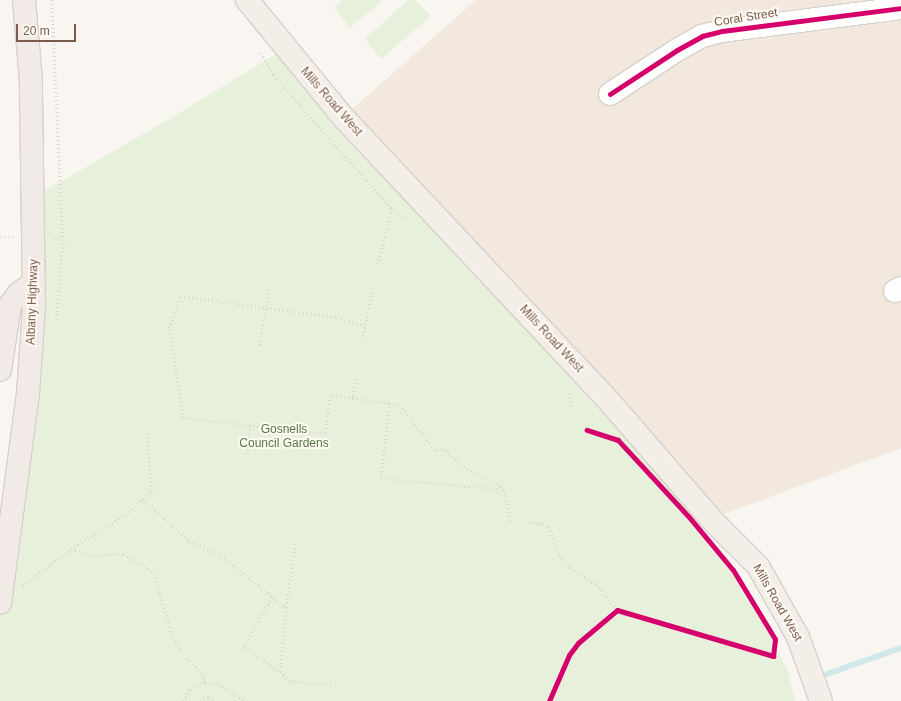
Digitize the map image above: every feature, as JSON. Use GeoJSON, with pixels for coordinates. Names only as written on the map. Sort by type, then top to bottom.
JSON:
{"type":"FeatureCollection","features":[{"type":"Feature","properties":{"kind":"highway","name":"Albany Highway"},"geometry":{"type":"LineString","coordinates":[[8,596],[28,393],[34,283],[31,80],[24,0]]}},
{"type":"Feature","properties":{"kind":"highway"},"geometry":{"type":"LineString","coordinates":[[0,370],[10,306],[19,292],[34,283]]}},
{"type":"Feature","properties":{"kind":"main road","name":"Mills Road West"},"geometry":{"type":"LineString","coordinates":[[247,0],[343,117],[608,400],[711,518],[758,566],[798,637],[821,701]]}},
{"type":"Feature","properties":{"kind":"street","name":"Coral Street"},"geometry":{"type":"LineString","coordinates":[[610,94],[677,50],[702,36],[722,31],[901,8]]}},
{"type":"Feature","properties":{"kind":"path"},"geometry":{"type":"LineString","coordinates":[[259,49],[274,75],[392,209],[378,265]]}},
{"type":"Feature","properties":{"kind":"path"},"geometry":{"type":"LineString","coordinates":[[362,340],[372,285]]}},
{"type":"Feature","properties":{"kind":"path"},"geometry":{"type":"LineString","coordinates":[[259,345],[269,288]]}},
{"type":"Feature","properties":{"kind":"path"},"geometry":{"type":"LineString","coordinates":[[364,326],[336,317],[265,309],[180,296],[169,328],[183,418],[326,434],[330,396],[400,405],[436,452],[443,448],[464,467],[501,486],[506,496],[511,521]]}},
{"type":"Feature","properties":{"kind":"path"},"geometry":{"type":"LineString","coordinates":[[353,398],[356,379]]}},
{"type":"Feature","properties":{"kind":"path"},"geometry":{"type":"LineString","coordinates":[[390,404],[381,478],[496,489],[501,486]]}},
{"type":"Feature","properties":{"kind":"path"},"geometry":{"type":"LineString","coordinates":[[247,454],[250,426]]}},
{"type":"Feature","properties":{"kind":"path"},"geometry":{"type":"LineString","coordinates":[[8,596],[71,549],[132,510],[152,491],[147,432]]}},
{"type":"Feature","properties":{"kind":"path"},"geometry":{"type":"LineString","coordinates":[[143,499],[189,541],[221,555],[286,608]]}},
{"type":"Feature","properties":{"kind":"path"},"geometry":{"type":"LineString","coordinates":[[529,522],[544,524],[549,527],[559,555],[575,572],[596,584],[617,610],[624,612]]}},
{"type":"Feature","properties":{"kind":"path"},"geometry":{"type":"LineString","coordinates":[[280,672],[286,608],[296,538]]}},
{"type":"Feature","properties":{"kind":"path"},"geometry":{"type":"LineString","coordinates":[[71,549],[90,555],[124,554],[154,572],[173,638],[184,655],[200,668],[205,682]]}},
{"type":"Feature","properties":{"kind":"path"},"geometry":{"type":"LineString","coordinates":[[272,597],[244,647],[280,672],[290,681],[333,685]]}},
{"type":"Feature","properties":{"kind":"path"},"geometry":{"type":"LineString","coordinates":[[611,615],[617,610]]}},
{"type":"Feature","properties":{"kind":"path"},"geometry":{"type":"LineString","coordinates":[[184,701],[190,690],[205,682],[219,684],[245,701]]}},
{"type":"Feature","properties":{"kind":"path"},"geometry":{"type":"LineString","coordinates":[[200,701],[209,696],[216,701]]}},
{"type":"Feature","properties":{"kind":"shaded area"},"geometry":{"type":"Polygon","coordinates":[[[476,0],[901,0],[901,448],[711,519],[343,117],[476,0]]]}},
{"type":"Feature","properties":{"kind":"green space"},"geometry":{"type":"Polygon","coordinates":[[[343,0],[383,0],[350,28],[334,8],[343,0]]]}},
{"type":"Feature","properties":{"kind":"green space"},"geometry":{"type":"Polygon","coordinates":[[[408,0],[415,0],[431,16],[381,59],[365,39],[408,0]]]}},
{"type":"Feature","properties":{"kind":"green space","name":"Gosnells Council Gardens"},"geometry":{"type":"Polygon","coordinates":[[[281,51],[634,435],[754,605],[787,669],[795,701],[0,701],[0,615],[34,283],[34,197],[166,121],[281,51]]]}},
{"type":"Feature","properties":{"kind":"waterway"},"geometry":{"type":"LineString","coordinates":[[827,674],[901,648]]}},
{"type":"Feature","properties":{"kind":"cycle path"},"geometry":{"type":"LineString","coordinates":[[610,94],[677,50],[702,36],[722,31],[901,8]]}},
{"type":"Feature","properties":{"kind":"cycle path"},"geometry":{"type":"LineString","coordinates":[[549,701],[569,655],[578,643],[617,610],[773,656],[775,639],[733,570],[689,517],[618,440],[587,430]]}}]}
